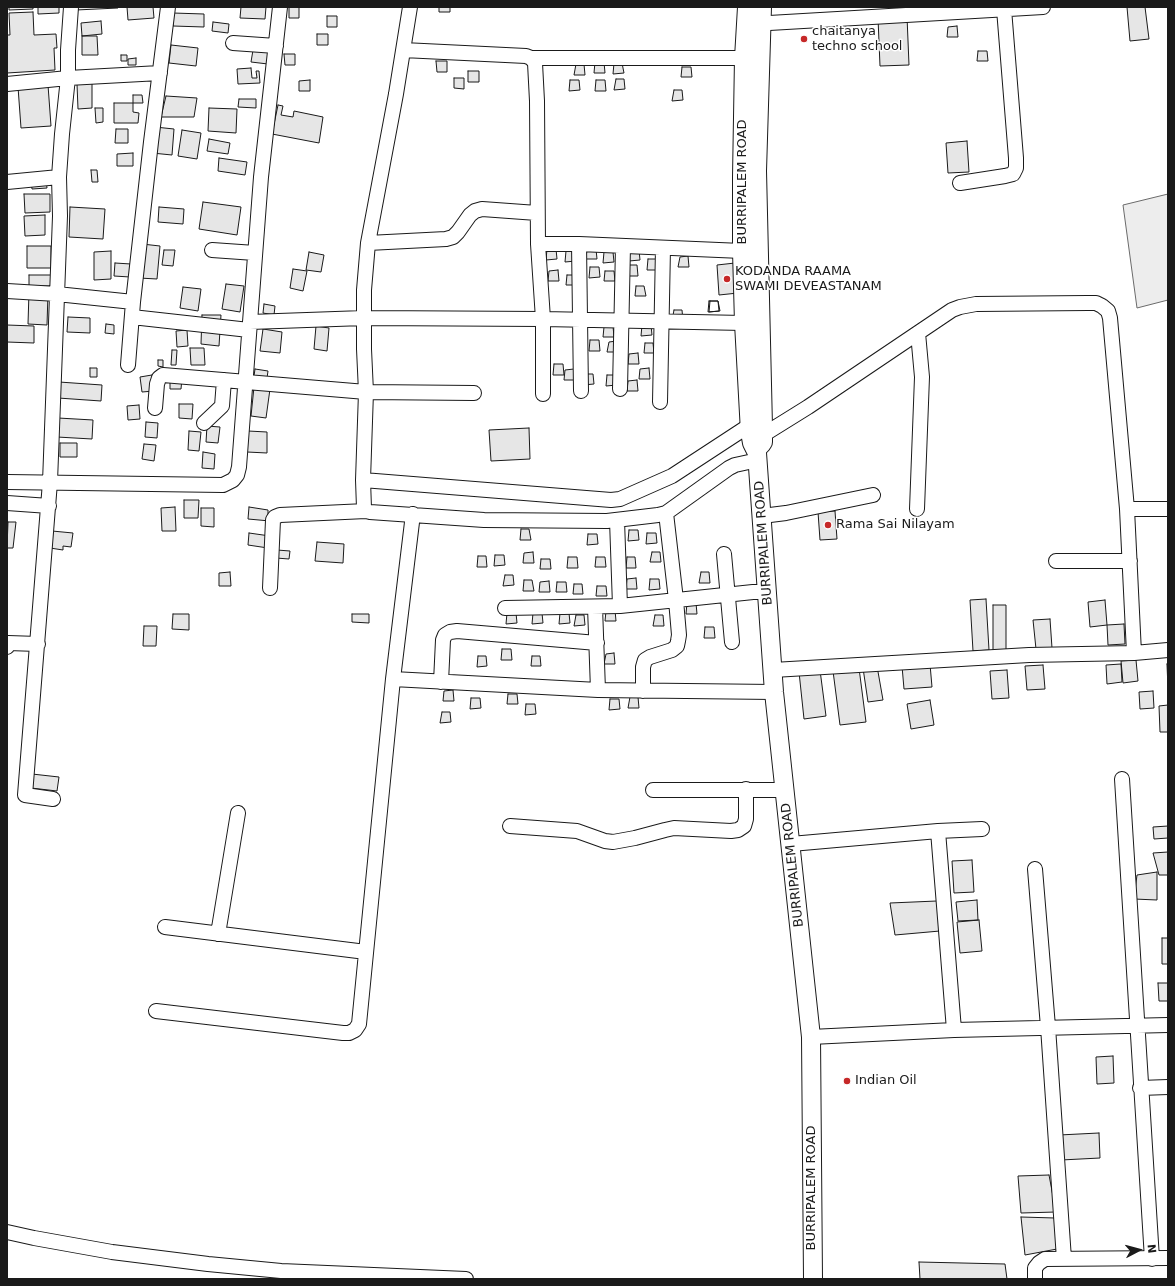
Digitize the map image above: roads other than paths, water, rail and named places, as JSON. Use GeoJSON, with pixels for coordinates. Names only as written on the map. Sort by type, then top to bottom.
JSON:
{"type":"FeatureCollection","features":[{"type":"Feature","properties":{"kind":"main road","name":"BURRIPALEM ROAD"},"geometry":{"type":"LineString","coordinates":[[754,15],[744,58],[742,251],[744,323],[756,430]]}},
{"type":"Feature","properties":{"kind":"main road","name":"BURRIPALEM ROAD"},"geometry":{"type":"LineString","coordinates":[[754,15],[757,171],[756,430],[752,442],[757,456],[762,516],[760,592],[773,670],[780,790],[791,844],[811,1037],[813,1279]]}},
{"type":"Feature","properties":{"kind":"street"},"geometry":{"type":"LineString","coordinates":[[53,799],[25,795],[49,506],[60,216],[59,176],[68,78],[71,7]]}},
{"type":"Feature","properties":{"kind":"street"},"geometry":{"type":"LineString","coordinates":[[128,365],[133,302],[168,7]]}},
{"type":"Feature","properties":{"kind":"street"},"geometry":{"type":"LineString","coordinates":[[7,482],[223,485],[233,480],[237,475],[239,467],[246,381],[261,177],[280,7]]}},
{"type":"Feature","properties":{"kind":"street"},"geometry":{"type":"LineString","coordinates":[[366,511],[363,504],[366,392],[364,290],[368,243],[410,7]]}},
{"type":"Feature","properties":{"kind":"street"},"geometry":{"type":"LineString","coordinates":[[754,15],[1043,7]]}},
{"type":"Feature","properties":{"kind":"street"},"geometry":{"type":"LineString","coordinates":[[960,182],[1006,176],[1013,174],[1016,168],[1004,9]]}},
{"type":"Feature","properties":{"kind":"street"},"geometry":{"type":"LineString","coordinates":[[233,43],[276,46]]}},
{"type":"Feature","properties":{"kind":"street"},"geometry":{"type":"LineString","coordinates":[[403,50],[526,56],[531,58],[744,58]]}},
{"type":"Feature","properties":{"kind":"street"},"geometry":{"type":"LineString","coordinates":[[531,58],[536,71],[538,244],[544,394]]}},
{"type":"Feature","properties":{"kind":"street"},"geometry":{"type":"LineString","coordinates":[[7,84],[68,78],[160,73]]}},
{"type":"Feature","properties":{"kind":"street"},"geometry":{"type":"LineString","coordinates":[[7,182],[59,176]]}},
{"type":"Feature","properties":{"kind":"street"},"geometry":{"type":"LineString","coordinates":[[368,243],[446,239],[453,237],[470,214],[482,209],[538,213]]}},
{"type":"Feature","properties":{"kind":"street"},"geometry":{"type":"LineString","coordinates":[[538,244],[579,244],[742,251]]}},
{"type":"Feature","properties":{"kind":"street"},"geometry":{"type":"LineString","coordinates":[[579,244],[581,391]]}},
{"type":"Feature","properties":{"kind":"street"},"geometry":{"type":"LineString","coordinates":[[620,389],[623,246]]}},
{"type":"Feature","properties":{"kind":"street"},"geometry":{"type":"LineString","coordinates":[[660,402],[663,248]]}},
{"type":"Feature","properties":{"kind":"street"},"geometry":{"type":"LineString","coordinates":[[212,250],[255,253]]}},
{"type":"Feature","properties":{"kind":"street"},"geometry":{"type":"LineString","coordinates":[[7,291],[57,294],[133,302]]}},
{"type":"Feature","properties":{"kind":"street"},"geometry":{"type":"LineString","coordinates":[[363,480],[620,500],[672,476],[756,430],[808,407],[952,310],[968,305],[1096,304],[1102,306],[1108,311],[1110,318],[1128,509],[1134,653]]}},
{"type":"Feature","properties":{"kind":"street"},"geometry":{"type":"LineString","coordinates":[[132,317],[249,326],[364,318],[581,319],[744,323]]}},
{"type":"Feature","properties":{"kind":"street"},"geometry":{"type":"LineString","coordinates":[[917,509],[922,377],[918,333]]}},
{"type":"Feature","properties":{"kind":"street"},"geometry":{"type":"LineString","coordinates":[[155,408],[156,384],[159,378],[163,375],[366,392],[474,393]]}},
{"type":"Feature","properties":{"kind":"street"},"geometry":{"type":"LineString","coordinates":[[204,423],[222,406],[224,380]]}},
{"type":"Feature","properties":{"kind":"street"},"geometry":{"type":"LineString","coordinates":[[270,588],[273,520],[275,517],[280,515],[366,511],[484,520],[606,521],[658,515],[666,513],[734,465],[757,456]]}},
{"type":"Feature","properties":{"kind":"street"},"geometry":{"type":"LineString","coordinates":[[762,516],[782,514],[873,495]]}},
{"type":"Feature","properties":{"kind":"street"},"geometry":{"type":"LineString","coordinates":[[7,503],[49,506]]}},
{"type":"Feature","properties":{"kind":"street"},"geometry":{"type":"LineString","coordinates":[[1128,509],[1168,508]]}},
{"type":"Feature","properties":{"kind":"street"},"geometry":{"type":"LineString","coordinates":[[643,691],[643,666],[645,660],[672,650],[676,646],[679,635],[666,513]]}},
{"type":"Feature","properties":{"kind":"street"},"geometry":{"type":"LineString","coordinates":[[156,1011],[349,1033],[355,1030],[359,1024],[393,680],[413,514]]}},
{"type":"Feature","properties":{"kind":"street"},"geometry":{"type":"LineString","coordinates":[[616,520],[620,606]]}},
{"type":"Feature","properties":{"kind":"street"},"geometry":{"type":"LineString","coordinates":[[724,554],[733,594],[732,642]]}},
{"type":"Feature","properties":{"kind":"street"},"geometry":{"type":"LineString","coordinates":[[1056,561],[1130,561]]}},
{"type":"Feature","properties":{"kind":"street"},"geometry":{"type":"LineString","coordinates":[[505,608],[620,606],[760,592]]}},
{"type":"Feature","properties":{"kind":"street"},"geometry":{"type":"LineString","coordinates":[[595,607],[598,690]]}},
{"type":"Feature","properties":{"kind":"street"},"geometry":{"type":"LineString","coordinates":[[441,682],[443,640],[445,635],[450,632],[456,631],[596,643]]}},
{"type":"Feature","properties":{"kind":"street"},"geometry":{"type":"LineString","coordinates":[[7,647],[8,643],[38,644]]}},
{"type":"Feature","properties":{"kind":"street"},"geometry":{"type":"LineString","coordinates":[[773,670],[1029,655],[1134,653],[1168,650]]}},
{"type":"Feature","properties":{"kind":"street"},"geometry":{"type":"LineString","coordinates":[[393,680],[598,690],[774,692]]}},
{"type":"Feature","properties":{"kind":"street"},"geometry":{"type":"LineString","coordinates":[[1122,779],[1136,1025],[1152,1259]]}},
{"type":"Feature","properties":{"kind":"street"},"geometry":{"type":"LineString","coordinates":[[653,790],[780,790]]}},
{"type":"Feature","properties":{"kind":"street"},"geometry":{"type":"LineString","coordinates":[[510,826],[578,831],[605,842],[635,838],[674,828],[731,831],[738,830],[744,826],[746,819],[746,790]]}},
{"type":"Feature","properties":{"kind":"street"},"geometry":{"type":"LineString","coordinates":[[218,934],[238,813]]}},
{"type":"Feature","properties":{"kind":"street"},"geometry":{"type":"LineString","coordinates":[[791,844],[938,831],[982,829]]}},
{"type":"Feature","properties":{"kind":"street"},"geometry":{"type":"LineString","coordinates":[[938,831],[954,1030]]}},
{"type":"Feature","properties":{"kind":"street"},"geometry":{"type":"LineString","coordinates":[[1035,869],[1048,1027],[1064,1259]]}},
{"type":"Feature","properties":{"kind":"street"},"geometry":{"type":"LineString","coordinates":[[165,927],[366,952]]}},
{"type":"Feature","properties":{"kind":"street"},"geometry":{"type":"LineString","coordinates":[[811,1037],[954,1030],[1168,1025]]}},
{"type":"Feature","properties":{"kind":"street"},"geometry":{"type":"LineString","coordinates":[[1140,1088],[1168,1087]]}},
{"type":"Feature","properties":{"kind":"street"},"geometry":{"type":"LineString","coordinates":[[7,1232],[112,1252],[281,1275],[466,1279]]}},
{"type":"Feature","properties":{"kind":"street"},"geometry":{"type":"LineString","coordinates":[[1035,1279],[1036,1268],[1039,1262],[1045,1259],[1168,1258]]}},
{"type":"Feature","properties":{"kind":"place","name":"chaitanya techno school"},"geometry":{"type":"Point","coordinates":[804,39]}},
{"type":"Feature","properties":{"kind":"place","name":"KODANDA RAAMA SWAMI DEVEASTANAM"},"geometry":{"type":"Point","coordinates":[727,279]}},
{"type":"Feature","properties":{"kind":"place","name":"Rama Sai Nilayam"},"geometry":{"type":"Point","coordinates":[828,525]}},
{"type":"Feature","properties":{"kind":"place","name":"Indian Oil"},"geometry":{"type":"Point","coordinates":[847,1081]}}]}
